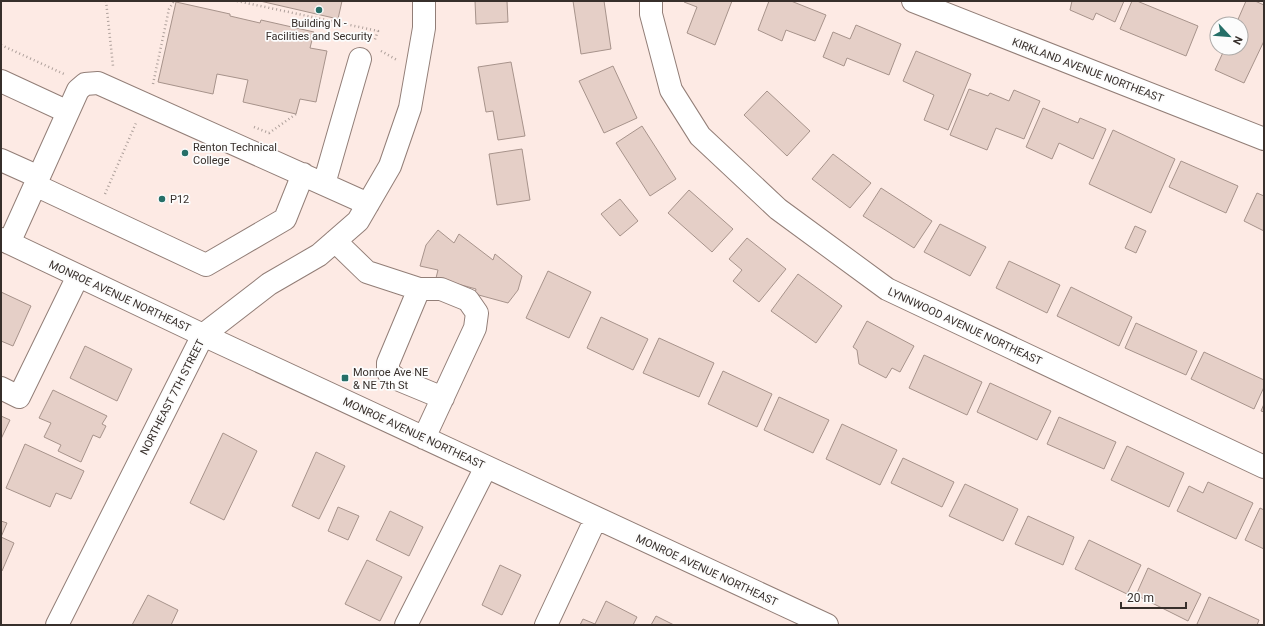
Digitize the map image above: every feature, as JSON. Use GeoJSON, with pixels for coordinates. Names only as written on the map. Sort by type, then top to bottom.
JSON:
{"type":"FeatureCollection","features":[{"type":"Feature","properties":{"kind":"street","name":"NORTHEAST 7TH STREET"},"geometry":{"type":"LineString","coordinates":[[57,625],[203,335],[269,284],[319,255],[358,221],[368,204],[390,166],[410,108],[424,28],[424,1]]}},
{"type":"Feature","properties":{"kind":"street","name":"LYNNWOOD AVENUE NORTHEAST"},"geometry":{"type":"LineString","coordinates":[[651,1],[651,14],[671,90],[700,136],[778,209],[887,289],[1264,467]]}},
{"type":"Feature","properties":{"kind":"street","name":"KIRKLAND AVENUE NORTHEAST"},"geometry":{"type":"LineString","coordinates":[[913,1],[1264,139]]}},
{"type":"Feature","properties":{"kind":"street"},"geometry":{"type":"LineString","coordinates":[[324,184],[371,51]]}},
{"type":"Feature","properties":{"kind":"street"},"geometry":{"type":"LineString","coordinates":[[1,81],[68,112]]}},
{"type":"Feature","properties":{"kind":"street"},"geometry":{"type":"LineString","coordinates":[[5,241],[37,181],[78,90],[94,84],[303,174],[368,204]]}},
{"type":"Feature","properties":{"kind":"street"},"geometry":{"type":"LineString","coordinates":[[1,160],[37,181],[206,264],[285,219],[303,174]]}},
{"type":"Feature","properties":{"kind":"street","name":"MONROE AVENUE NORTHEAST"},"geometry":{"type":"LineString","coordinates":[[5,241],[203,335],[827,625]]}},
{"type":"Feature","properties":{"kind":"street"},"geometry":{"type":"LineString","coordinates":[[335,241],[367,272],[419,290],[441,289],[468,300],[477,313],[475,328],[424,438]]}},
{"type":"Feature","properties":{"kind":"street"},"geometry":{"type":"LineString","coordinates":[[1,388],[19,396],[78,276]]}},
{"type":"Feature","properties":{"kind":"street"},"geometry":{"type":"LineString","coordinates":[[419,290],[388,363],[388,372],[397,379],[442,398]]}},
{"type":"Feature","properties":{"kind":"street"},"geometry":{"type":"LineString","coordinates":[[406,625],[486,467]]}},
{"type":"Feature","properties":{"kind":"street"},"geometry":{"type":"LineString","coordinates":[[546,625],[596,518]]}},
{"type":"Feature","properties":{"kind":"path"},"geometry":{"type":"LineString","coordinates":[[1,45],[94,84],[113,65],[106,1]]}},
{"type":"Feature","properties":{"kind":"path"},"geometry":{"type":"LineString","coordinates":[[237,1],[378,31],[371,51],[416,72]]}},
{"type":"Feature","properties":{"kind":"path"},"geometry":{"type":"LineString","coordinates":[[249,124],[269,133],[296,114]]}},
{"type":"Feature","properties":{"kind":"building","name":"Building N - Facilities and Security"},"geometry":{"type":"Polygon","coordinates":[[[260,1],[342,1],[338,19],[260,1]]]}},
{"type":"Feature","properties":{"kind":"building"},"geometry":{"type":"Polygon","coordinates":[[[475,1],[507,1],[508,22],[476,24],[475,1]]]}},
{"type":"Feature","properties":{"kind":"building"},"geometry":{"type":"Polygon","coordinates":[[[573,1],[604,1],[611,49],[581,54],[573,1]]]}},
{"type":"Feature","properties":{"kind":"building"},"geometry":{"type":"Polygon","coordinates":[[[732,1],[715,45],[687,33],[697,7],[684,2],[732,1]]]}},
{"type":"Feature","properties":{"kind":"building"},"geometry":{"type":"Polygon","coordinates":[[[769,1],[791,1],[826,15],[815,41],[786,30],[782,41],[758,30],[769,1]]]}},
{"type":"Feature","properties":{"kind":"building"},"geometry":{"type":"Polygon","coordinates":[[[1072,1],[1124,1],[1115,22],[1096,13],[1093,20],[1070,10],[1072,1]]]}},
{"type":"Feature","properties":{"kind":"building"},"geometry":{"type":"Polygon","coordinates":[[[1132,1],[1137,1],[1198,26],[1186,56],[1120,29],[1132,1]]]}},
{"type":"Feature","properties":{"kind":"building"},"geometry":{"type":"Polygon","coordinates":[[[1246,1],[1255,1],[1264,5],[1264,41],[1244,83],[1215,70],[1221,56],[1249,56],[1249,16],[1239,16],[1246,1]]]}},
{"type":"Feature","properties":{"kind":"building"},"geometry":{"type":"Polygon","coordinates":[[[176,2],[230,14],[230,16],[260,23],[261,20],[314,32],[310,48],[327,51],[316,102],[300,99],[296,114],[243,102],[248,80],[217,74],[213,94],[158,82],[176,2]]]}},
{"type":"Feature","properties":{"kind":"building"},"geometry":{"type":"Polygon","coordinates":[[[856,25],[901,44],[889,75],[847,58],[844,66],[823,57],[833,32],[850,39],[856,25]]]}},
{"type":"Feature","properties":{"kind":"building"},"geometry":{"type":"Polygon","coordinates":[[[916,51],[971,74],[948,130],[924,120],[934,95],[903,81],[916,51]]]}},
{"type":"Feature","properties":{"kind":"building"},"geometry":{"type":"Polygon","coordinates":[[[511,62],[525,136],[498,140],[493,111],[486,112],[478,67],[511,62]]]}},
{"type":"Feature","properties":{"kind":"building"},"geometry":{"type":"Polygon","coordinates":[[[613,66],[637,118],[604,133],[579,81],[613,66]]]}},
{"type":"Feature","properties":{"kind":"building"},"geometry":{"type":"Polygon","coordinates":[[[969,89],[988,96],[990,93],[1009,101],[1014,90],[1040,101],[1024,139],[996,128],[987,150],[950,135],[969,89]]]}},
{"type":"Feature","properties":{"kind":"building"},"geometry":{"type":"Polygon","coordinates":[[[767,91],[810,131],[787,156],[744,115],[767,91]]]}},
{"type":"Feature","properties":{"kind":"building"},"geometry":{"type":"Polygon","coordinates":[[[1043,108],[1078,123],[1080,118],[1106,129],[1093,159],[1059,143],[1052,159],[1026,147],[1043,108]]]}},
{"type":"Feature","properties":{"kind":"building"},"geometry":{"type":"Polygon","coordinates":[[[642,126],[676,179],[650,196],[616,143],[642,126]]]}},
{"type":"Feature","properties":{"kind":"building"},"geometry":{"type":"Polygon","coordinates":[[[1113,130],[1175,159],[1151,213],[1089,184],[1113,130]]]}},
{"type":"Feature","properties":{"kind":"building"},"geometry":{"type":"Polygon","coordinates":[[[522,149],[530,200],[497,205],[489,154],[522,149]]]}},
{"type":"Feature","properties":{"kind":"building"},"geometry":{"type":"Polygon","coordinates":[[[833,154],[871,183],[850,208],[812,179],[833,154]]]}},
{"type":"Feature","properties":{"kind":"building"},"geometry":{"type":"Polygon","coordinates":[[[1181,161],[1238,186],[1226,213],[1169,187],[1181,161]]]}},
{"type":"Feature","properties":{"kind":"building"},"geometry":{"type":"Polygon","coordinates":[[[881,188],[932,221],[914,248],[863,216],[881,188]]]}},
{"type":"Feature","properties":{"kind":"building"},"geometry":{"type":"Polygon","coordinates":[[[689,190],[733,229],[712,252],[668,213],[689,190]]]}},
{"type":"Feature","properties":{"kind":"building"},"geometry":{"type":"Polygon","coordinates":[[[1257,193],[1264,196],[1264,231],[1244,221],[1257,193]]]}},
{"type":"Feature","properties":{"kind":"building"},"geometry":{"type":"Polygon","coordinates":[[[620,199],[638,221],[620,236],[601,214],[620,199]]]}},
{"type":"Feature","properties":{"kind":"building"},"geometry":{"type":"Polygon","coordinates":[[[940,224],[986,247],[970,276],[924,252],[940,224]]]}},
{"type":"Feature","properties":{"kind":"building"},"geometry":{"type":"Polygon","coordinates":[[[1135,226],[1146,231],[1136,253],[1125,248],[1135,226]]]}},
{"type":"Feature","properties":{"kind":"building"},"geometry":{"type":"Polygon","coordinates":[[[438,230],[454,243],[459,234],[493,260],[495,254],[522,276],[518,290],[508,303],[475,294],[476,289],[436,278],[438,270],[420,266],[426,245],[438,230]]]}},
{"type":"Feature","properties":{"kind":"building"},"geometry":{"type":"Polygon","coordinates":[[[747,238],[786,269],[759,302],[733,281],[742,270],[729,259],[747,238]]]}},
{"type":"Feature","properties":{"kind":"building"},"geometry":{"type":"Polygon","coordinates":[[[1009,261],[1060,285],[1047,313],[996,288],[1009,261]]]}},
{"type":"Feature","properties":{"kind":"building"},"geometry":{"type":"Polygon","coordinates":[[[548,271],[591,292],[569,338],[526,318],[548,271]]]}},
{"type":"Feature","properties":{"kind":"building"},"geometry":{"type":"Polygon","coordinates":[[[798,274],[842,306],[816,343],[771,311],[798,274]]]}},
{"type":"Feature","properties":{"kind":"building"},"geometry":{"type":"Polygon","coordinates":[[[1071,287],[1132,317],[1119,346],[1057,316],[1071,287]]]}},
{"type":"Feature","properties":{"kind":"building"},"geometry":{"type":"Polygon","coordinates":[[[1,292],[31,306],[13,346],[1,341],[1,292]]]}},
{"type":"Feature","properties":{"kind":"building"},"geometry":{"type":"Polygon","coordinates":[[[601,317],[648,339],[633,370],[587,348],[601,317]]]}},
{"type":"Feature","properties":{"kind":"building"},"geometry":{"type":"Polygon","coordinates":[[[867,321],[914,346],[900,372],[892,368],[886,378],[859,364],[857,350],[853,347],[867,321]]]}},
{"type":"Feature","properties":{"kind":"building"},"geometry":{"type":"Polygon","coordinates":[[[1136,323],[1197,351],[1186,375],[1125,348],[1136,323]]]}},
{"type":"Feature","properties":{"kind":"building"},"geometry":{"type":"Polygon","coordinates":[[[659,338],[714,363],[699,397],[643,373],[659,338]]]}},
{"type":"Feature","properties":{"kind":"building"},"geometry":{"type":"Polygon","coordinates":[[[85,346],[132,369],[117,401],[70,378],[85,346]]]}},
{"type":"Feature","properties":{"kind":"building"},"geometry":{"type":"Polygon","coordinates":[[[1204,352],[1264,380],[1264,387],[1254,409],[1191,379],[1204,352]]]}},
{"type":"Feature","properties":{"kind":"building"},"geometry":{"type":"Polygon","coordinates":[[[924,355],[982,382],[967,415],[909,388],[924,355]]]}},
{"type":"Feature","properties":{"kind":"building"},"geometry":{"type":"Polygon","coordinates":[[[723,371],[772,394],[757,427],[708,404],[723,371]]]}},
{"type":"Feature","properties":{"kind":"building"},"geometry":{"type":"Polygon","coordinates":[[[990,383],[1051,411],[1037,440],[977,412],[990,383]]]}},
{"type":"Feature","properties":{"kind":"building"},"geometry":{"type":"Polygon","coordinates":[[[53,390],[107,416],[102,424],[106,426],[100,438],[93,435],[81,462],[58,451],[61,445],[44,437],[51,423],[39,418],[53,390]]]}},
{"type":"Feature","properties":{"kind":"building"},"geometry":{"type":"Polygon","coordinates":[[[779,397],[829,420],[813,453],[764,430],[779,397]]]}},
{"type":"Feature","properties":{"kind":"building"},"geometry":{"type":"Polygon","coordinates":[[[1264,404],[1264,412],[1261,411],[1264,404]]]}},
{"type":"Feature","properties":{"kind":"building"},"geometry":{"type":"Polygon","coordinates":[[[1,416],[10,420],[1,439],[1,416]]]}},
{"type":"Feature","properties":{"kind":"building"},"geometry":{"type":"Polygon","coordinates":[[[1059,417],[1116,442],[1104,469],[1047,444],[1059,417]]]}},
{"type":"Feature","properties":{"kind":"building"},"geometry":{"type":"Polygon","coordinates":[[[842,424],[897,450],[880,485],[826,459],[842,424]]]}},
{"type":"Feature","properties":{"kind":"building"},"geometry":{"type":"Polygon","coordinates":[[[223,433],[257,451],[224,520],[190,503],[223,433]]]}},
{"type":"Feature","properties":{"kind":"building"},"geometry":{"type":"Polygon","coordinates":[[[25,444],[84,471],[71,499],[56,493],[50,507],[6,488],[25,444]]]}},
{"type":"Feature","properties":{"kind":"building"},"geometry":{"type":"Polygon","coordinates":[[[1127,446],[1184,473],[1169,507],[1111,480],[1127,446]]]}},
{"type":"Feature","properties":{"kind":"building"},"geometry":{"type":"Polygon","coordinates":[[[316,452],[345,466],[319,519],[292,506],[316,452]]]}},
{"type":"Feature","properties":{"kind":"building"},"geometry":{"type":"Polygon","coordinates":[[[903,458],[954,482],[942,507],[891,483],[903,458]]]}},
{"type":"Feature","properties":{"kind":"building"},"geometry":{"type":"Polygon","coordinates":[[[1208,482],[1253,503],[1236,539],[1177,511],[1189,486],[1203,493],[1208,482]]]}},
{"type":"Feature","properties":{"kind":"building"},"geometry":{"type":"Polygon","coordinates":[[[965,484],[1018,509],[1003,541],[949,516],[965,484]]]}},
{"type":"Feature","properties":{"kind":"building"},"geometry":{"type":"Polygon","coordinates":[[[338,507],[359,516],[348,540],[328,531],[338,507]]]}},
{"type":"Feature","properties":{"kind":"building"},"geometry":{"type":"Polygon","coordinates":[[[1260,508],[1264,510],[1264,549],[1245,540],[1260,508]]]}},
{"type":"Feature","properties":{"kind":"building"},"geometry":{"type":"Polygon","coordinates":[[[390,511],[423,527],[409,556],[376,540],[390,511]]]}},
{"type":"Feature","properties":{"kind":"building"},"geometry":{"type":"Polygon","coordinates":[[[1028,516],[1074,537],[1063,565],[1015,544],[1028,516]]]}},
{"type":"Feature","properties":{"kind":"building"},"geometry":{"type":"Polygon","coordinates":[[[1,521],[7,523],[1,537],[1,521]]]}},
{"type":"Feature","properties":{"kind":"building"},"geometry":{"type":"Polygon","coordinates":[[[1,537],[14,543],[2,571],[1,571],[1,537]]]}},
{"type":"Feature","properties":{"kind":"building"},"geometry":{"type":"Polygon","coordinates":[[[1089,540],[1141,565],[1127,594],[1075,569],[1089,540]]]}},
{"type":"Feature","properties":{"kind":"building"},"geometry":{"type":"Polygon","coordinates":[[[367,560],[402,577],[380,621],[345,604],[367,560]]]}},
{"type":"Feature","properties":{"kind":"building"},"geometry":{"type":"Polygon","coordinates":[[[500,565],[521,575],[502,615],[482,605],[500,565]]]}},
{"type":"Feature","properties":{"kind":"building"},"geometry":{"type":"Polygon","coordinates":[[[1148,568],[1201,594],[1188,621],[1136,595],[1148,568]]]}},
{"type":"Feature","properties":{"kind":"building"},"geometry":{"type":"Polygon","coordinates":[[[148,595],[178,610],[171,625],[132,625],[148,595]]]}},
{"type":"Feature","properties":{"kind":"building"},"geometry":{"type":"Polygon","coordinates":[[[1209,597],[1259,620],[1257,625],[1197,624],[1209,597]]]}},
{"type":"Feature","properties":{"kind":"building"},"geometry":{"type":"Polygon","coordinates":[[[606,601],[637,617],[633,625],[580,625],[583,619],[595,624],[606,601]]]}},
{"type":"Feature","properties":{"kind":"building"},"geometry":{"type":"Polygon","coordinates":[[[656,616],[674,625],[651,625],[656,616]]]}},
{"type":"Feature","properties":{"kind":"place","name":"Building N - Facilities and Security"},"geometry":{"type":"Point","coordinates":[319,10]}},
{"type":"Feature","properties":{"kind":"place","name":"Renton Technical College"},"geometry":{"type":"Point","coordinates":[185,153]}},
{"type":"Feature","properties":{"kind":"place","name":"P12"},"geometry":{"type":"Point","coordinates":[162,199]}},
{"type":"Feature","properties":{"kind":"place","name":"Monroe Ave NE & NE 7th St"},"geometry":{"type":"Point","coordinates":[345,378]}}]}
